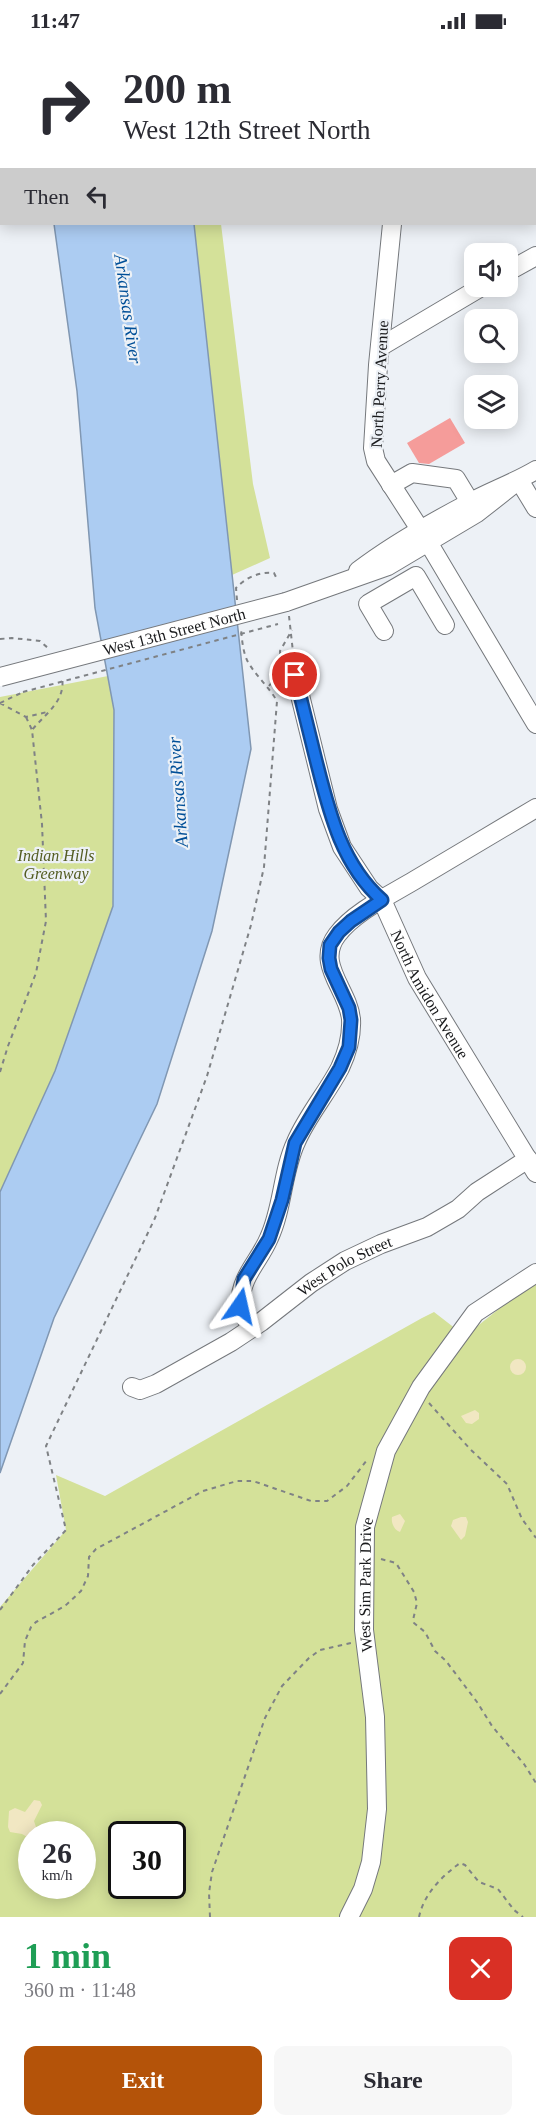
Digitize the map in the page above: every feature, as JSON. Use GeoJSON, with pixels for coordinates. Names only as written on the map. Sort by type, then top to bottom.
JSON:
{"type":"FeatureCollection","features":[{"type":"Feature","properties":{"kind":"street","name":"North Perry Avenue"},"geometry":{"type":"LineString","coordinates":[[392,225],[373,448],[376,461],[425,537],[536,724]]}},
{"type":"Feature","properties":{"kind":"street"},"geometry":{"type":"LineString","coordinates":[[518,266],[536,256]]}},
{"type":"Feature","properties":{"kind":"street"},"geometry":{"type":"LineString","coordinates":[[380,347],[464,297]]}},
{"type":"Feature","properties":{"kind":"street","name":"West 13th Street North"},"geometry":{"type":"LineString","coordinates":[[0,677],[286,602],[388,566],[470,502],[536,470]]}},
{"type":"Feature","properties":{"kind":"street"},"geometry":{"type":"LineString","coordinates":[[391,485],[412,472],[456,479],[470,502]]}},
{"type":"Feature","properties":{"kind":"street"},"geometry":{"type":"LineString","coordinates":[[519,480],[536,508]]}},
{"type":"Feature","properties":{"kind":"street","name":"West 13th Street North"},"geometry":{"type":"LineString","coordinates":[[425,537],[477,513],[519,480]]}},
{"type":"Feature","properties":{"kind":"street"},"geometry":{"type":"LineString","coordinates":[[384,631],[368,604],[416,576],[445,625]]}},
{"type":"Feature","properties":{"kind":"street","name":"North Amidon Avenue"},"geometry":{"type":"LineString","coordinates":[[295,675],[328,809],[342,847],[369,888],[382,900],[417,978],[532,1166]]}},
{"type":"Feature","properties":{"kind":"street"},"geometry":{"type":"LineString","coordinates":[[252,1328],[240,1306],[244,1279],[269,1239],[282,1200],[295,1143],[340,1068],[349,1047],[351,1020],[346,1000],[331,969],[330,945],[351,921],[382,900],[536,808]]}},
{"type":"Feature","properties":{"kind":"street","name":"West Polo Street"},"geometry":{"type":"LineString","coordinates":[[132,1387],[140,1390],[156,1384],[231,1342],[345,1261],[381,1244],[427,1227],[458,1209],[477,1192],[532,1166]]}},
{"type":"Feature","properties":{"kind":"street","name":"West Sim Park Drive"},"geometry":{"type":"LineString","coordinates":[[349,1917],[363,1889],[371,1862],[377,1809],[375,1717],[364,1630],[364,1527],[386,1451],[419,1391],[475,1313],[536,1273]]}},
{"type":"Feature","properties":{"kind":"path"},"geometry":{"type":"LineString","coordinates":[[237,600],[236,588],[244,580],[267,572],[274,573],[278,579]]}},
{"type":"Feature","properties":{"kind":"path"},"geometry":{"type":"LineString","coordinates":[[0,1610],[33,1565],[66,1530],[46,1446],[155,1218],[207,1076],[251,925],[264,867],[277,701],[248,662],[240,623]]}},
{"type":"Feature","properties":{"kind":"path"},"geometry":{"type":"LineString","coordinates":[[0,703],[23,692],[278,624]]}},
{"type":"Feature","properties":{"kind":"path"},"geometry":{"type":"LineString","coordinates":[[268,686],[281,671],[280,651],[292,630],[295,675]]}},
{"type":"Feature","properties":{"kind":"path"},"geometry":{"type":"LineString","coordinates":[[0,639],[40,641],[52,653]]}},
{"type":"Feature","properties":{"kind":"path"},"geometry":{"type":"LineString","coordinates":[[32,730],[59,700],[64,689],[62,677]]}},
{"type":"Feature","properties":{"kind":"path"},"geometry":{"type":"LineString","coordinates":[[0,703],[26,717],[32,730],[42,824],[46,921],[36,973],[0,1072]]}},
{"type":"Feature","properties":{"kind":"path"},"geometry":{"type":"LineString","coordinates":[[26,717],[47,712]]}},
{"type":"Feature","properties":{"kind":"path"},"geometry":{"type":"LineString","coordinates":[[419,1391],[470,1449],[507,1484],[522,1519],[536,1538]]}},
{"type":"Feature","properties":{"kind":"path"},"geometry":{"type":"LineString","coordinates":[[0,1694],[23,1663],[25,1641],[31,1627],[65,1606],[81,1591],[88,1576],[89,1557],[96,1549],[203,1491],[237,1481],[253,1481],[311,1501],[327,1501],[347,1486],[368,1458]]}},
{"type":"Feature","properties":{"kind":"path"},"geometry":{"type":"LineString","coordinates":[[365,1560],[385,1559],[396,1563],[414,1592],[417,1603],[414,1623],[425,1632],[435,1651],[446,1661],[536,1783]]}},
{"type":"Feature","properties":{"kind":"path"},"geometry":{"type":"LineString","coordinates":[[210,1917],[209,1893],[212,1872],[257,1738],[273,1700],[289,1678],[320,1650],[354,1642]]}},
{"type":"Feature","properties":{"kind":"path"},"geometry":{"type":"LineString","coordinates":[[419,1917],[421,1908],[435,1885],[460,1863],[465,1865],[479,1882],[498,1889],[514,1910],[523,1917]]}},
{"type":"Feature","properties":{"kind":"green space"},"geometry":{"type":"Polygon","coordinates":[[[194,225],[221,225],[253,484],[270,558],[232,575],[194,225]]]}},
{"type":"Feature","properties":{"kind":"green space","name":"Indian Hills Greenway"},"geometry":{"type":"Polygon","coordinates":[[[108,676],[114,710],[113,906],[55,1071],[0,1192],[0,697],[108,676]]]}},
{"type":"Feature","properties":{"kind":"green space"},"geometry":{"type":"Polygon","coordinates":[[[536,1283],[536,1917],[0,1917],[0,1607],[66,1530],[56,1475],[105,1496],[434,1312],[465,1336],[536,1283]]]}},
{"type":"Feature","properties":{"kind":"sand"},"geometry":{"type":"Polygon","coordinates":[[[518,1359],[526,1367],[518,1375],[510,1367],[518,1359]]]}},
{"type":"Feature","properties":{"kind":"sand"},"geometry":{"type":"Polygon","coordinates":[[[475,1410],[479,1413],[479,1419],[472,1424],[466,1423],[461,1416],[475,1410]]]}},
{"type":"Feature","properties":{"kind":"sand"},"geometry":{"type":"Polygon","coordinates":[[[400,1514],[405,1521],[400,1532],[395,1528],[392,1517],[400,1514]]]}},
{"type":"Feature","properties":{"kind":"sand"},"geometry":{"type":"Polygon","coordinates":[[[466,1517],[468,1522],[465,1536],[461,1540],[451,1526],[453,1520],[466,1517]]]}},
{"type":"Feature","properties":{"kind":"sand"},"geometry":{"type":"Polygon","coordinates":[[[34,1800],[40,1801],[42,1805],[34,1821],[18,1821],[18,1833],[10,1832],[9,1811],[15,1808],[25,1812],[34,1800]]]}},
{"type":"Feature","properties":{"kind":"water","name":"Arkansas River"},"geometry":{"type":"Polygon","coordinates":[[[54,225],[194,225],[251,749],[212,931],[157,1104],[54,1318],[0,1473],[0,1192],[55,1071],[113,906],[114,710],[95,608],[77,391],[54,225]]]}},
{"type":"Feature","properties":{"kind":"building"},"geometry":{"type":"Polygon","coordinates":[[[450,418],[465,443],[429,464],[419,463],[407,443],[450,418]]]}},
{"type":"Feature","properties":{"kind":"route"},"geometry":{"type":"LineString","coordinates":[[240,1306],[244,1279],[269,1239],[282,1200],[295,1143],[340,1068],[349,1047],[351,1020],[349,1008],[331,969],[330,945],[351,921],[382,900],[369,888],[342,847],[328,809],[295,675]]}}]}
